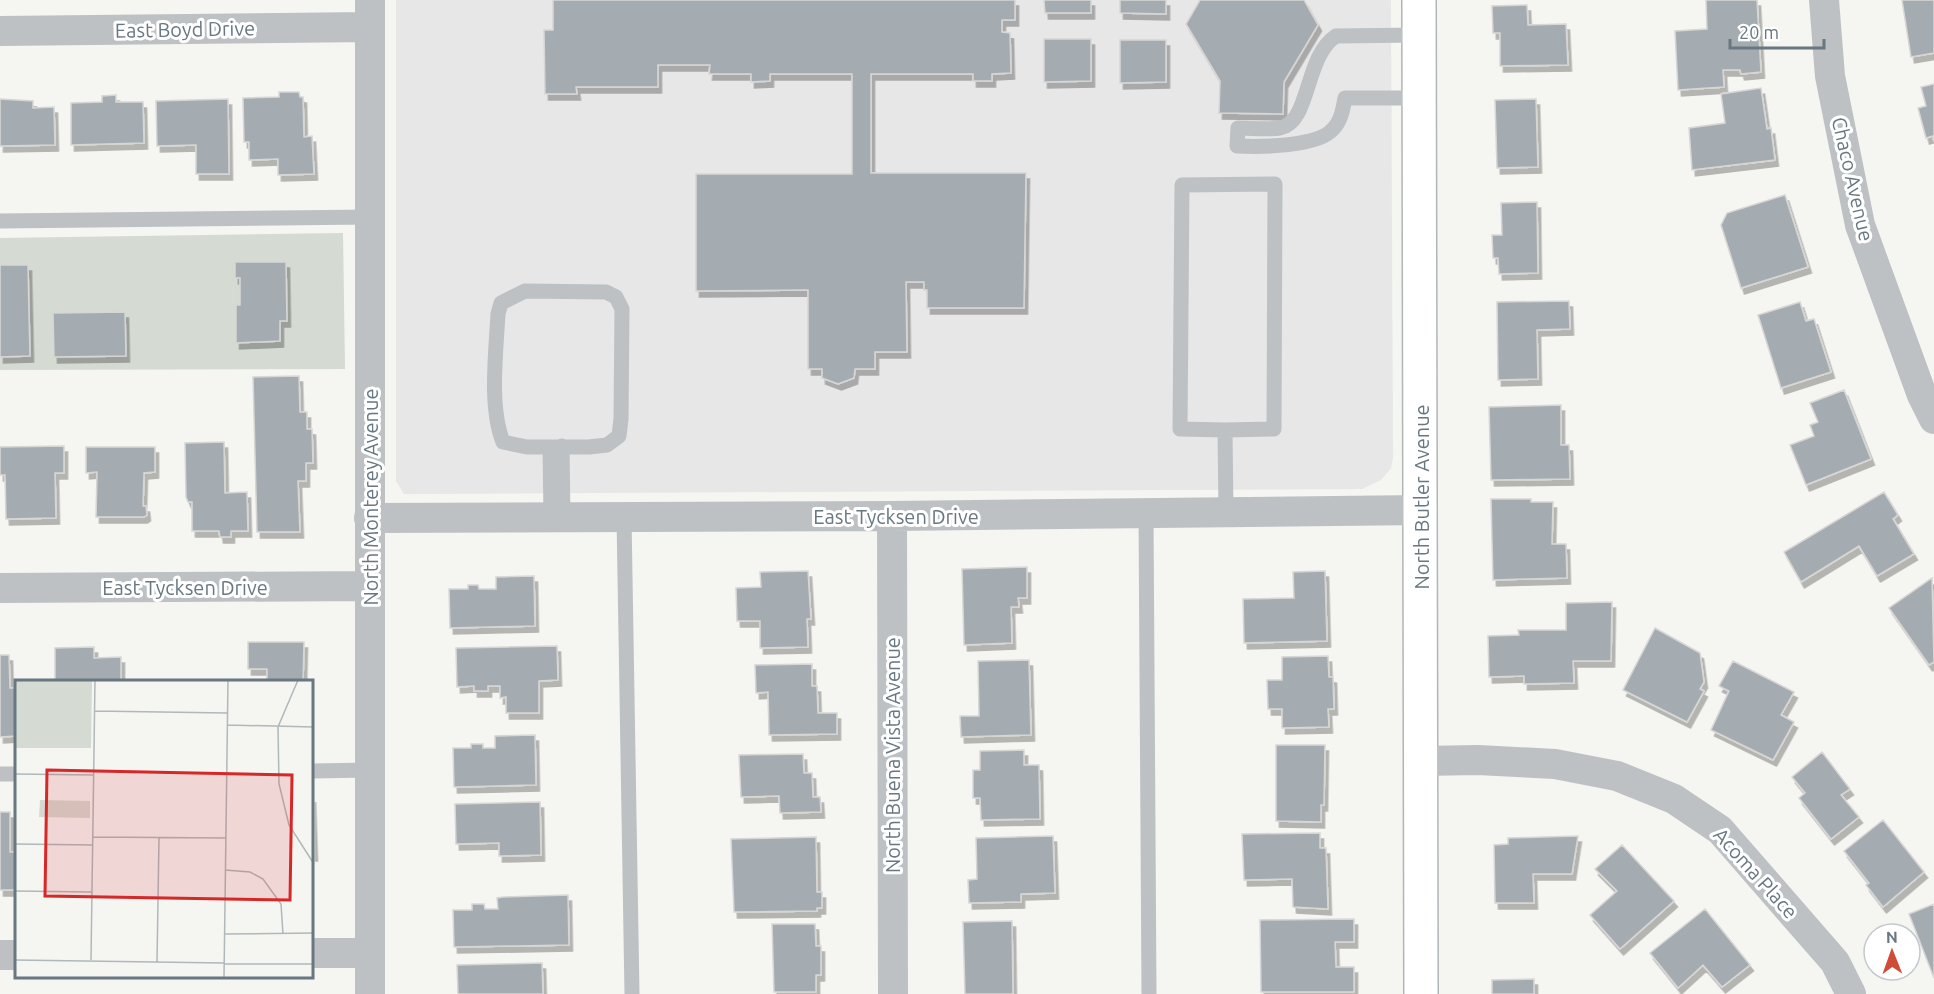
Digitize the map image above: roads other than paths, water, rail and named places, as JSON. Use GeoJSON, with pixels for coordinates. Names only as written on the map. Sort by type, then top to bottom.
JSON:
{"type":"FeatureCollection","features":[{"type":"Feature","properties":{"kind":"main road","name":"North Butler Avenue"},"geometry":{"type":"LineString","coordinates":[[1419,0],[1422,510],[1421,994]]}},
{"type":"Feature","properties":{"kind":"street","name":"Chaco Avenue"},"geometry":{"type":"LineString","coordinates":[[1824,0],[1830,76],[1860,225],[1922,395],[1934,419]]}},
{"type":"Feature","properties":{"kind":"street","name":"East Boyd Drive"},"geometry":{"type":"LineString","coordinates":[[0,31],[370,14]]}},
{"type":"Feature","properties":{"kind":"street","name":"North Monterey Avenue"},"geometry":{"type":"LineString","coordinates":[[370,14],[370,994]]}},
{"type":"Feature","properties":{"kind":"street","name":"East Tycksen Drive"},"geometry":{"type":"LineString","coordinates":[[369,518],[892,516],[1422,510]]}},
{"type":"Feature","properties":{"kind":"street","name":"North Buena Vista Avenue"},"geometry":{"type":"LineString","coordinates":[[892,516],[893,994]]}},
{"type":"Feature","properties":{"kind":"street","name":"East Tycksen Drive"},"geometry":{"type":"LineString","coordinates":[[0,588],[370,586]]}},
{"type":"Feature","properties":{"kind":"street","name":"Acoma Place"},"geometry":{"type":"LineString","coordinates":[[1421,761],[1478,760],[1555,765],[1617,776],[1674,799],[1720,830],[1834,962],[1851,994]]}},
{"type":"Feature","properties":{"kind":"street"},"geometry":{"type":"LineString","coordinates":[[314,953],[370,953]]}},
{"type":"Feature","properties":{"kind":"lane"},"geometry":{"type":"LineString","coordinates":[[1419,35],[1336,36],[1326,43],[1316,59],[1299,116],[1282,128],[1238,128],[1238,147],[1263,147],[1315,139],[1332,131],[1341,116],[1345,99],[1419,98]]}},
{"type":"Feature","properties":{"kind":"lane"},"geometry":{"type":"LineString","coordinates":[[1275,184],[1274,429],[1225,430],[1180,429],[1182,185],[1275,184]]}},
{"type":"Feature","properties":{"kind":"lane"},"geometry":{"type":"LineString","coordinates":[[0,220],[370,217]]}},
{"type":"Feature","properties":{"kind":"lane"},"geometry":{"type":"LineString","coordinates":[[525,291],[606,292],[616,297],[622,309],[619,435],[607,445],[556,447],[511,445],[502,442],[498,430],[496,363],[498,315],[501,303],[525,291]]}},
{"type":"Feature","properties":{"kind":"lane"},"geometry":{"type":"LineString","coordinates":[[1225,430],[1226,512]]}},
{"type":"Feature","properties":{"kind":"lane"},"geometry":{"type":"LineString","coordinates":[[556,447],[557,517]]}},
{"type":"Feature","properties":{"kind":"lane"},"geometry":{"type":"LineString","coordinates":[[1146,513],[1149,994]]}},
{"type":"Feature","properties":{"kind":"lane"},"geometry":{"type":"LineString","coordinates":[[624,517],[632,994]]}},
{"type":"Feature","properties":{"kind":"lane"},"geometry":{"type":"LineString","coordinates":[[314,771],[370,770]]}}]}
